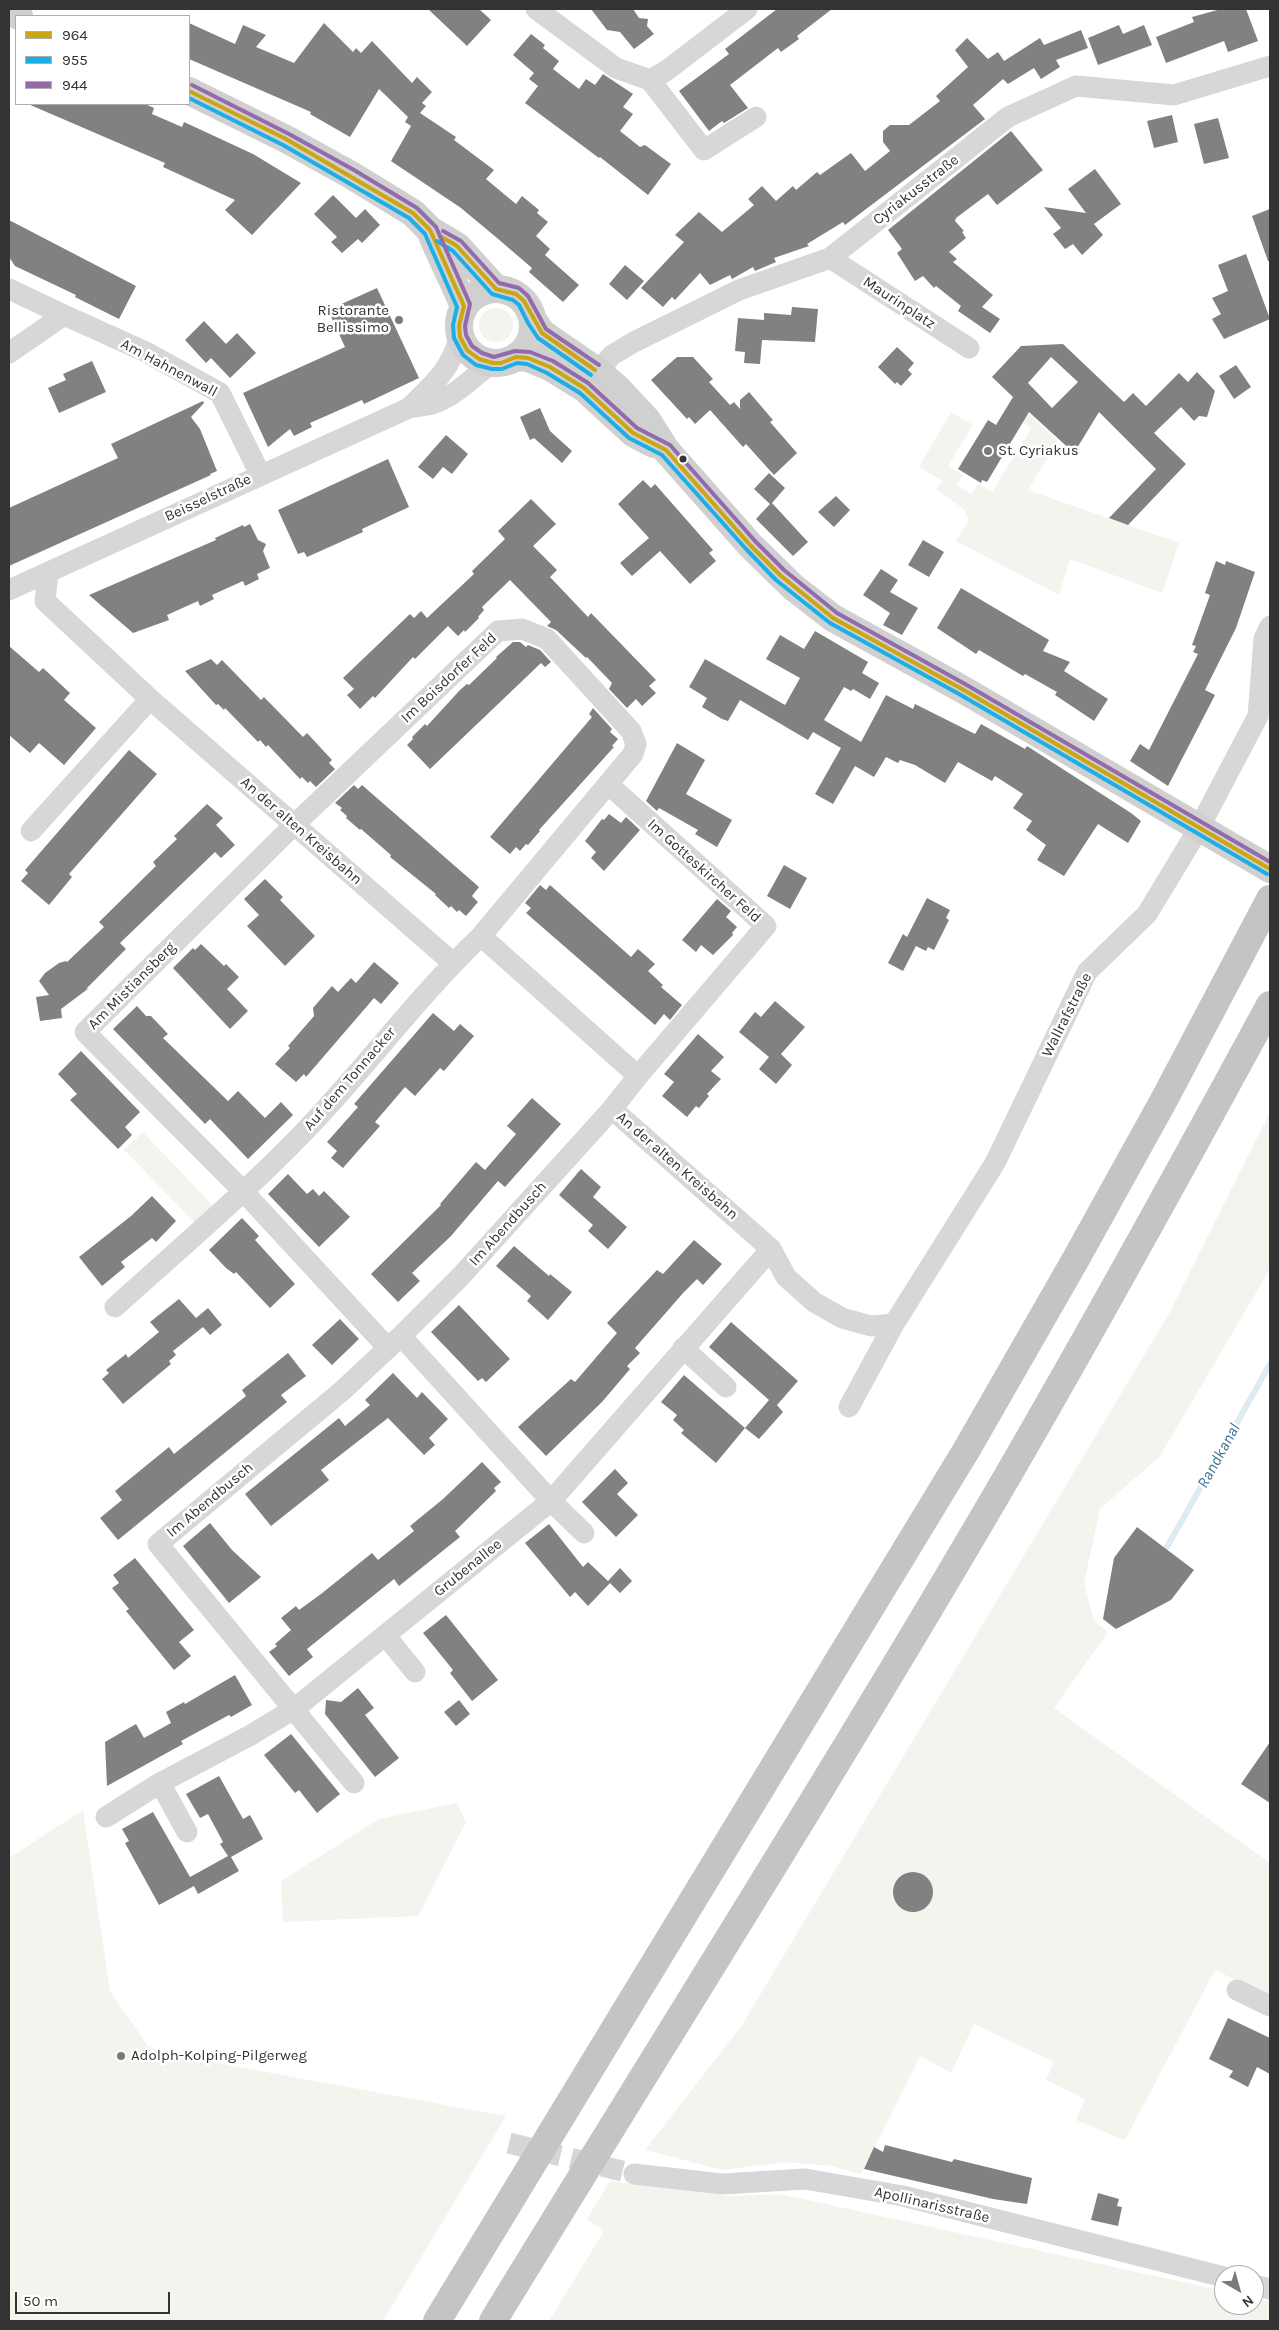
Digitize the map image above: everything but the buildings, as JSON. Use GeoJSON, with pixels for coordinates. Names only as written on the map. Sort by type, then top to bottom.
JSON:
{"type":"FeatureCollection","features":[{"type":"Feature","properties":{"kind":"highway"},"geometry":{"type":"LineString","coordinates":[[437,2321],[967,1449],[1078,1257],[1165,1098],[1270,899]]}},
{"type":"Feature","properties":{"kind":"highway"},"geometry":{"type":"LineString","coordinates":[[493,2321],[862,1720],[996,1496],[1123,1274],[1270,1005]]}},
{"type":"Feature","properties":{"kind":"main road"},"geometry":{"type":"LineString","coordinates":[[190,91],[286,139],[351,175],[413,213],[430,230],[457,246],[496,289]]}},
{"type":"Feature","properties":{"kind":"main road"},"geometry":{"type":"LineString","coordinates":[[430,230],[464,306]]}},
{"type":"Feature","properties":{"kind":"main road"},"geometry":{"type":"LineString","coordinates":[[591,379],[550,367],[528,358],[505,360],[473,355],[460,337],[460,316],[464,306],[481,292],[496,289],[511,292],[524,301],[542,333],[591,379],[633,433],[666,450],[750,545],[780,575],[833,618],[962,689],[1270,869]]}},
{"type":"Feature","properties":{"kind":"main road"},"geometry":{"type":"LineString","coordinates":[[505,360],[530,341],[533,320]]}},
{"type":"Feature","properties":{"kind":"street"},"geometry":{"type":"LineString","coordinates":[[536,9],[616,68],[650,80],[704,150],[756,118]]}},
{"type":"Feature","properties":{"kind":"street"},"geometry":{"type":"LineString","coordinates":[[650,80],[666,71],[747,9]]}},
{"type":"Feature","properties":{"kind":"street","name":"Cyriakusstraße"},"geometry":{"type":"LineString","coordinates":[[591,379],[612,355],[634,342],[740,290],[830,258],[1008,118],[1076,86],[1174,95],[1270,66]]}},
{"type":"Feature","properties":{"kind":"street","name":"Maurinplatz"},"geometry":{"type":"LineString","coordinates":[[830,258],[969,348]]}},
{"type":"Feature","properties":{"kind":"street","name":"Am Hahnenwall"},"geometry":{"type":"LineString","coordinates":[[9,290],[146,352],[220,393],[260,474]]}},
{"type":"Feature","properties":{"kind":"street"},"geometry":{"type":"LineString","coordinates":[[9,353],[64,315]]}},
{"type":"Feature","properties":{"kind":"street","name":"Beisselstraße"},"geometry":{"type":"LineString","coordinates":[[409,408],[446,371],[454,358],[460,337]]}},
{"type":"Feature","properties":{"kind":"street","name":"Beisselstraße"},"geometry":{"type":"LineString","coordinates":[[9,590],[48,574],[260,474],[409,408],[432,404],[449,396],[477,373],[505,360]]}},
{"type":"Feature","properties":{"kind":"street","name":"An der alten Kreisbahn"},"geometry":{"type":"LineString","coordinates":[[48,574],[45,601],[150,699],[453,962]]}},
{"type":"Feature","properties":{"kind":"street","name":"Wallrafstraße"},"geometry":{"type":"LineString","coordinates":[[849,1407],[894,1324],[995,1163],[1087,972],[1147,914],[1199,828],[1258,716],[1264,639],[1270,626]]}},
{"type":"Feature","properties":{"kind":"street","name":"Im Boisdorfer Feld"},"geometry":{"type":"LineString","coordinates":[[294,825],[498,631],[522,629],[547,639],[631,731],[636,744],[633,754],[481,936],[453,962]]}},
{"type":"Feature","properties":{"kind":"street"},"geometry":{"type":"LineString","coordinates":[[31,831],[150,699]]}},
{"type":"Feature","properties":{"kind":"street","name":"Im Gotteskircher Feld"},"geometry":{"type":"LineString","coordinates":[[608,784],[766,926],[638,1076]]}},
{"type":"Feature","properties":{"kind":"street","name":"Am Mistiansberg"},"geometry":{"type":"LineString","coordinates":[[243,1191],[85,1032],[294,825]]}},
{"type":"Feature","properties":{"kind":"street"},"geometry":{"type":"LineString","coordinates":[[481,936],[638,1076]]}},
{"type":"Feature","properties":{"kind":"street","name":"Auf dem Tonnacker"},"geometry":{"type":"LineString","coordinates":[[115,1307],[243,1191],[304,1132],[453,962]]}},
{"type":"Feature","properties":{"kind":"street","name":"An der alten Kreisbahn"},"geometry":{"type":"LineString","coordinates":[[638,1076],[612,1109],[771,1249],[786,1277],[814,1302],[842,1318],[852,1321],[871,1326],[894,1324]]}},
{"type":"Feature","properties":{"kind":"street","name":"Im Abendbusch"},"geometry":{"type":"LineString","coordinates":[[294,1709],[158,1544],[342,1391],[394,1342],[461,1276],[612,1109]]}},
{"type":"Feature","properties":{"kind":"street"},"geometry":{"type":"LineString","coordinates":[[243,1191],[584,1533]]}},
{"type":"Feature","properties":{"kind":"street","name":"Grubenallee"},"geometry":{"type":"LineString","coordinates":[[106,1817],[160,1783],[250,1736],[294,1709],[551,1501],[771,1249]]}},
{"type":"Feature","properties":{"kind":"street"},"geometry":{"type":"LineString","coordinates":[[684,1348],[726,1386]]}},
{"type":"Feature","properties":{"kind":"street"},"geometry":{"type":"LineString","coordinates":[[385,1635],[415,1672]]}},
{"type":"Feature","properties":{"kind":"street"},"geometry":{"type":"LineString","coordinates":[[294,1709],[354,1784]]}},
{"type":"Feature","properties":{"kind":"street"},"geometry":{"type":"LineString","coordinates":[[160,1783],[188,1832]]}},
{"type":"Feature","properties":{"kind":"street"},"geometry":{"type":"LineString","coordinates":[[1237,1990],[1270,2006]]}},
{"type":"Feature","properties":{"kind":"street","name":"Apollinarisstraße"},"geometry":{"type":"LineString","coordinates":[[634,2174],[722,2184],[805,2179],[903,2196],[1214,2274]]}},
{"type":"Feature","properties":{"kind":"shaded area"},"geometry":{"type":"Polygon","coordinates":[[[496,308],[503,309],[508,313],[512,318],[512,332],[508,337],[503,341],[496,342],[489,341],[484,337],[480,332],[479,325],[480,318],[484,313],[489,309],[496,308]]]}},
{"type":"Feature","properties":{"kind":"shaded area"},"geometry":{"type":"Polygon","coordinates":[[[1019,405],[1058,441],[1028,490],[1179,543],[1162,593],[1070,559],[1059,595],[956,541],[969,521],[964,509],[936,489],[942,481],[919,467],[951,412],[973,425],[948,466],[963,475],[957,485],[971,494],[978,484],[992,492],[1031,429],[1012,413],[1019,405]]]}},
{"type":"Feature","properties":{"kind":"shaded area"},"geometry":{"type":"Polygon","coordinates":[[[1270,1112],[1270,1269],[1160,1456],[1100,1509],[1084,1583],[1094,1621],[1108,1632],[1054,1708],[1270,1863],[1270,1997],[1215,1970],[1125,2140],[1076,2120],[1085,2099],[1046,2080],[1054,2062],[974,2024],[951,2073],[920,2056],[861,2174],[831,2166],[786,2162],[723,2170],[645,2150],[742,2025],[1170,1312],[1270,1112]]]}},
{"type":"Feature","properties":{"kind":"shaded area"},"geometry":{"type":"Polygon","coordinates":[[[143,1132],[216,1209],[198,1226],[124,1150],[143,1132]]]}},
{"type":"Feature","properties":{"kind":"shaded area"},"geometry":{"type":"Polygon","coordinates":[[[457,1803],[466,1822],[418,1916],[283,1922],[281,1881],[379,1819],[457,1803]]]}},
{"type":"Feature","properties":{"kind":"shaded area"},"geometry":{"type":"Polygon","coordinates":[[[83,1810],[110,1991],[147,2045],[162,2053],[506,2116],[383,2321],[9,2321],[9,1858],[83,1810]]]}},
{"type":"Feature","properties":{"kind":"shaded area"},"geometry":{"type":"Polygon","coordinates":[[[610,2181],[729,2196],[780,2194],[1214,2289],[1214,2315],[1264,2315],[1264,2300],[1270,2301],[1270,2321],[549,2321],[604,2231],[587,2219],[610,2181]]]}},
{"type":"Feature","properties":{"kind":"waterway","name":"Randkanal"},"geometry":{"type":"LineString","coordinates":[[1167,1547],[1270,1364]]}},
{"type":"Feature","properties":{"kind":"tunnel"},"geometry":{"type":"LineString","coordinates":[[509,2143],[634,2174]]}},
{"type":"Feature","properties":{"kind":"transit line","name":"944"},"geometry":{"type":"LineString","coordinates":[[192,85],[289,134],[417,208],[436,227],[470,304],[465,326],[466,335],[472,346],[482,353],[494,357],[515,351],[530,352],[553,361],[588,383],[637,428],[670,445],[755,541],[784,570],[837,613],[965,684],[1270,862]]}},
{"type":"Feature","properties":{"kind":"transit line","name":"964"},"geometry":{"type":"LineString","coordinates":[[190,91],[286,139],[413,213],[430,230],[464,306],[459,326],[460,337],[467,350],[479,359],[493,363],[501,363],[516,357],[528,358],[550,367],[584,388],[633,433],[666,450],[750,545],[780,575],[833,618],[962,689],[1270,869]]}},
{"type":"Feature","properties":{"kind":"transit line","name":"955"},"geometry":{"type":"LineString","coordinates":[[190,98],[283,145],[409,218],[425,234],[457,307],[453,325],[454,338],[463,355],[476,365],[492,369],[502,369],[517,363],[527,364],[547,373],[580,393],[629,438],[662,455],[776,580],[830,623],[959,694],[1267,874]]}},
{"type":"Feature","properties":{"kind":"transit line","name":"944"},"geometry":{"type":"LineString","coordinates":[[443,231],[461,241],[499,283],[519,288],[528,296],[546,329],[599,365]]}},
{"type":"Feature","properties":{"kind":"transit line","name":"964"},"geometry":{"type":"LineString","coordinates":[[440,236],[457,246],[496,289],[516,294],[524,301],[542,333],[595,370]]}},
{"type":"Feature","properties":{"kind":"transit line","name":"955"},"geometry":{"type":"LineString","coordinates":[[437,241],[453,251],[492,294],[513,300],[519,305],[538,338],[591,375]]}},
{"type":"Feature","properties":{"kind":"place","name":"Ristorante Bellissimo"},"geometry":{"type":"Point","coordinates":[399,320]}},
{"type":"Feature","properties":{"kind":"place","name":"St. Cyriakus"},"geometry":{"type":"Point","coordinates":[988,451]}},
{"type":"Feature","properties":{"kind":"place","name":"Adolph-Kolping-Pilgerweg"},"geometry":{"type":"Point","coordinates":[121,2056]}}]}
